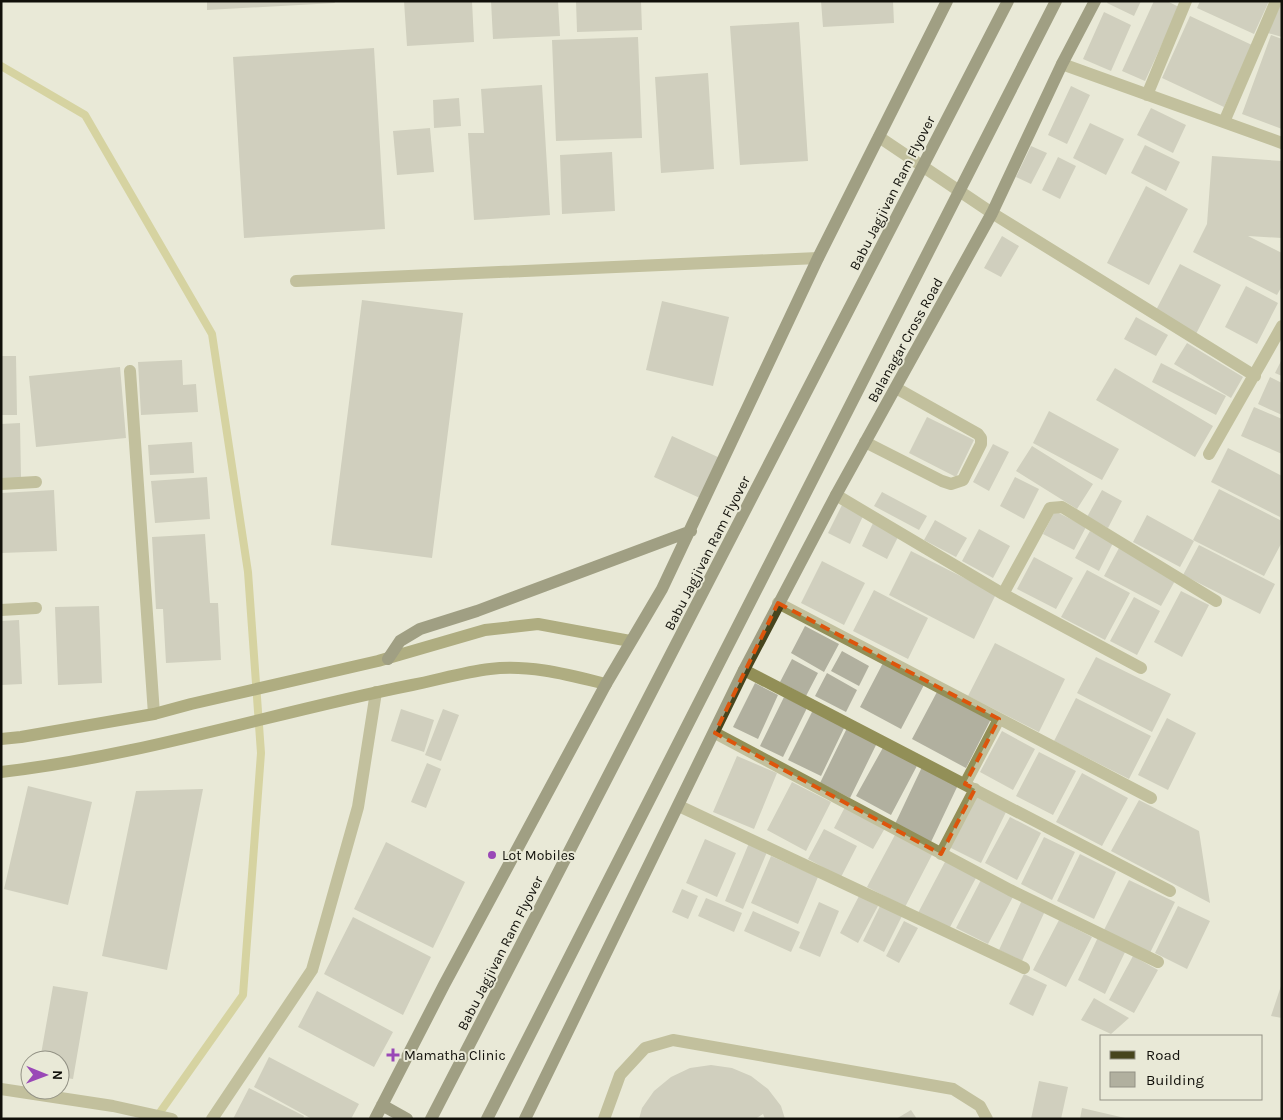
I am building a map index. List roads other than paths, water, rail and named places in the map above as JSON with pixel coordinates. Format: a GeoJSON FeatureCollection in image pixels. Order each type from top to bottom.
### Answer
{"type":"FeatureCollection","features":[{"type":"Feature","properties":{"kind":"main road"},"geometry":{"type":"LineString","coordinates":[[375,1119],[444,985],[606,684],[662,589],[691,531],[818,258],[948,1]]}},
{"type":"Feature","properties":{"kind":"main road","name":"Babu Jagjivan Ram Flyover"},"geometry":{"type":"LineString","coordinates":[[431,1119],[1008,1]]}},
{"type":"Feature","properties":{"kind":"main road"},"geometry":{"type":"LineString","coordinates":[[487,1119],[1056,1]]}},
{"type":"Feature","properties":{"kind":"main road","name":"Balanagar Cross Road"},"geometry":{"type":"LineString","coordinates":[[525,1119],[778,603],[992,213],[1062,64],[1095,1]]}},
{"type":"Feature","properties":{"kind":"main road"},"geometry":{"type":"LineString","coordinates":[[383,660],[400,641],[420,629],[485,608],[691,531]]}},
{"type":"Feature","properties":{"kind":"main road"},"geometry":{"type":"LineString","coordinates":[[1,738],[154,714],[383,660],[485,630],[538,624],[630,641]]}},
{"type":"Feature","properties":{"kind":"main road"},"geometry":{"type":"LineString","coordinates":[[1,772],[45,767],[206,734],[312,705],[491,669],[533,669],[606,684]]}},
{"type":"Feature","properties":{"kind":"main road"},"geometry":{"type":"LineString","coordinates":[[382,1105],[407,1119]]}},
{"type":"Feature","properties":{"kind":"street"},"geometry":{"type":"LineString","coordinates":[[1147,95],[1186,1]]}},
{"type":"Feature","properties":{"kind":"street"},"geometry":{"type":"LineString","coordinates":[[1224,122],[1276,1]]}},
{"type":"Feature","properties":{"kind":"street"},"geometry":{"type":"LineString","coordinates":[[1062,64],[1282,143]]}},
{"type":"Feature","properties":{"kind":"street"},"geometry":{"type":"LineString","coordinates":[[879,136],[992,213],[1255,376]]}},
{"type":"Feature","properties":{"kind":"street"},"geometry":{"type":"LineString","coordinates":[[296,281],[818,258]]}},
{"type":"Feature","properties":{"kind":"street"},"geometry":{"type":"LineString","coordinates":[[1209,454],[1282,326]]}},
{"type":"Feature","properties":{"kind":"street"},"geometry":{"type":"LineString","coordinates":[[130,371],[154,714]]}},
{"type":"Feature","properties":{"kind":"street"},"geometry":{"type":"LineString","coordinates":[[865,442],[942,481],[951,484],[963,480],[981,444],[981,438],[978,434],[896,388]]}},
{"type":"Feature","properties":{"kind":"street"},"geometry":{"type":"LineString","coordinates":[[1,484],[36,482]]}},
{"type":"Feature","properties":{"kind":"street"},"geometry":{"type":"LineString","coordinates":[[836,495],[1003,594],[1141,668]]}},
{"type":"Feature","properties":{"kind":"street"},"geometry":{"type":"LineString","coordinates":[[1003,594],[1050,508],[1062,507],[1216,601]]}},
{"type":"Feature","properties":{"kind":"street"},"geometry":{"type":"LineString","coordinates":[[778,603],[1151,798]]}},
{"type":"Feature","properties":{"kind":"street"},"geometry":{"type":"LineString","coordinates":[[1,610],[36,608]]}},
{"type":"Feature","properties":{"kind":"street"},"geometry":{"type":"LineString","coordinates":[[744,670],[1170,891]]}},
{"type":"Feature","properties":{"kind":"street"},"geometry":{"type":"LineString","coordinates":[[212,1119],[312,970],[358,807],[376,692]]}},
{"type":"Feature","properties":{"kind":"street"},"geometry":{"type":"LineString","coordinates":[[941,854],[999,719]]}},
{"type":"Feature","properties":{"kind":"street"},"geometry":{"type":"LineString","coordinates":[[715,733],[1010,890],[1158,962]]}},
{"type":"Feature","properties":{"kind":"street"},"geometry":{"type":"LineString","coordinates":[[679,806],[1024,968]]}},
{"type":"Feature","properties":{"kind":"street"},"geometry":{"type":"LineString","coordinates":[[604,1119],[620,1075],[645,1048],[673,1040],[954,1090],[980,1106],[987,1119]]}},
{"type":"Feature","properties":{"kind":"street"},"geometry":{"type":"LineString","coordinates":[[1,1089],[113,1106],[172,1119]]}},
{"type":"Feature","properties":{"kind":"waterway"},"geometry":{"type":"LineString","coordinates":[[1,66],[85,115],[212,334],[248,572],[261,753],[243,995],[156,1118]]}},
{"type":"Feature","properties":{"kind":"place","name":"Lot Mobiles"},"geometry":{"type":"Point","coordinates":[492,855]}},
{"type":"Feature","properties":{"kind":"place","name":"Mamatha Clinic"},"geometry":{"type":"Point","coordinates":[393,1055]}}]}
